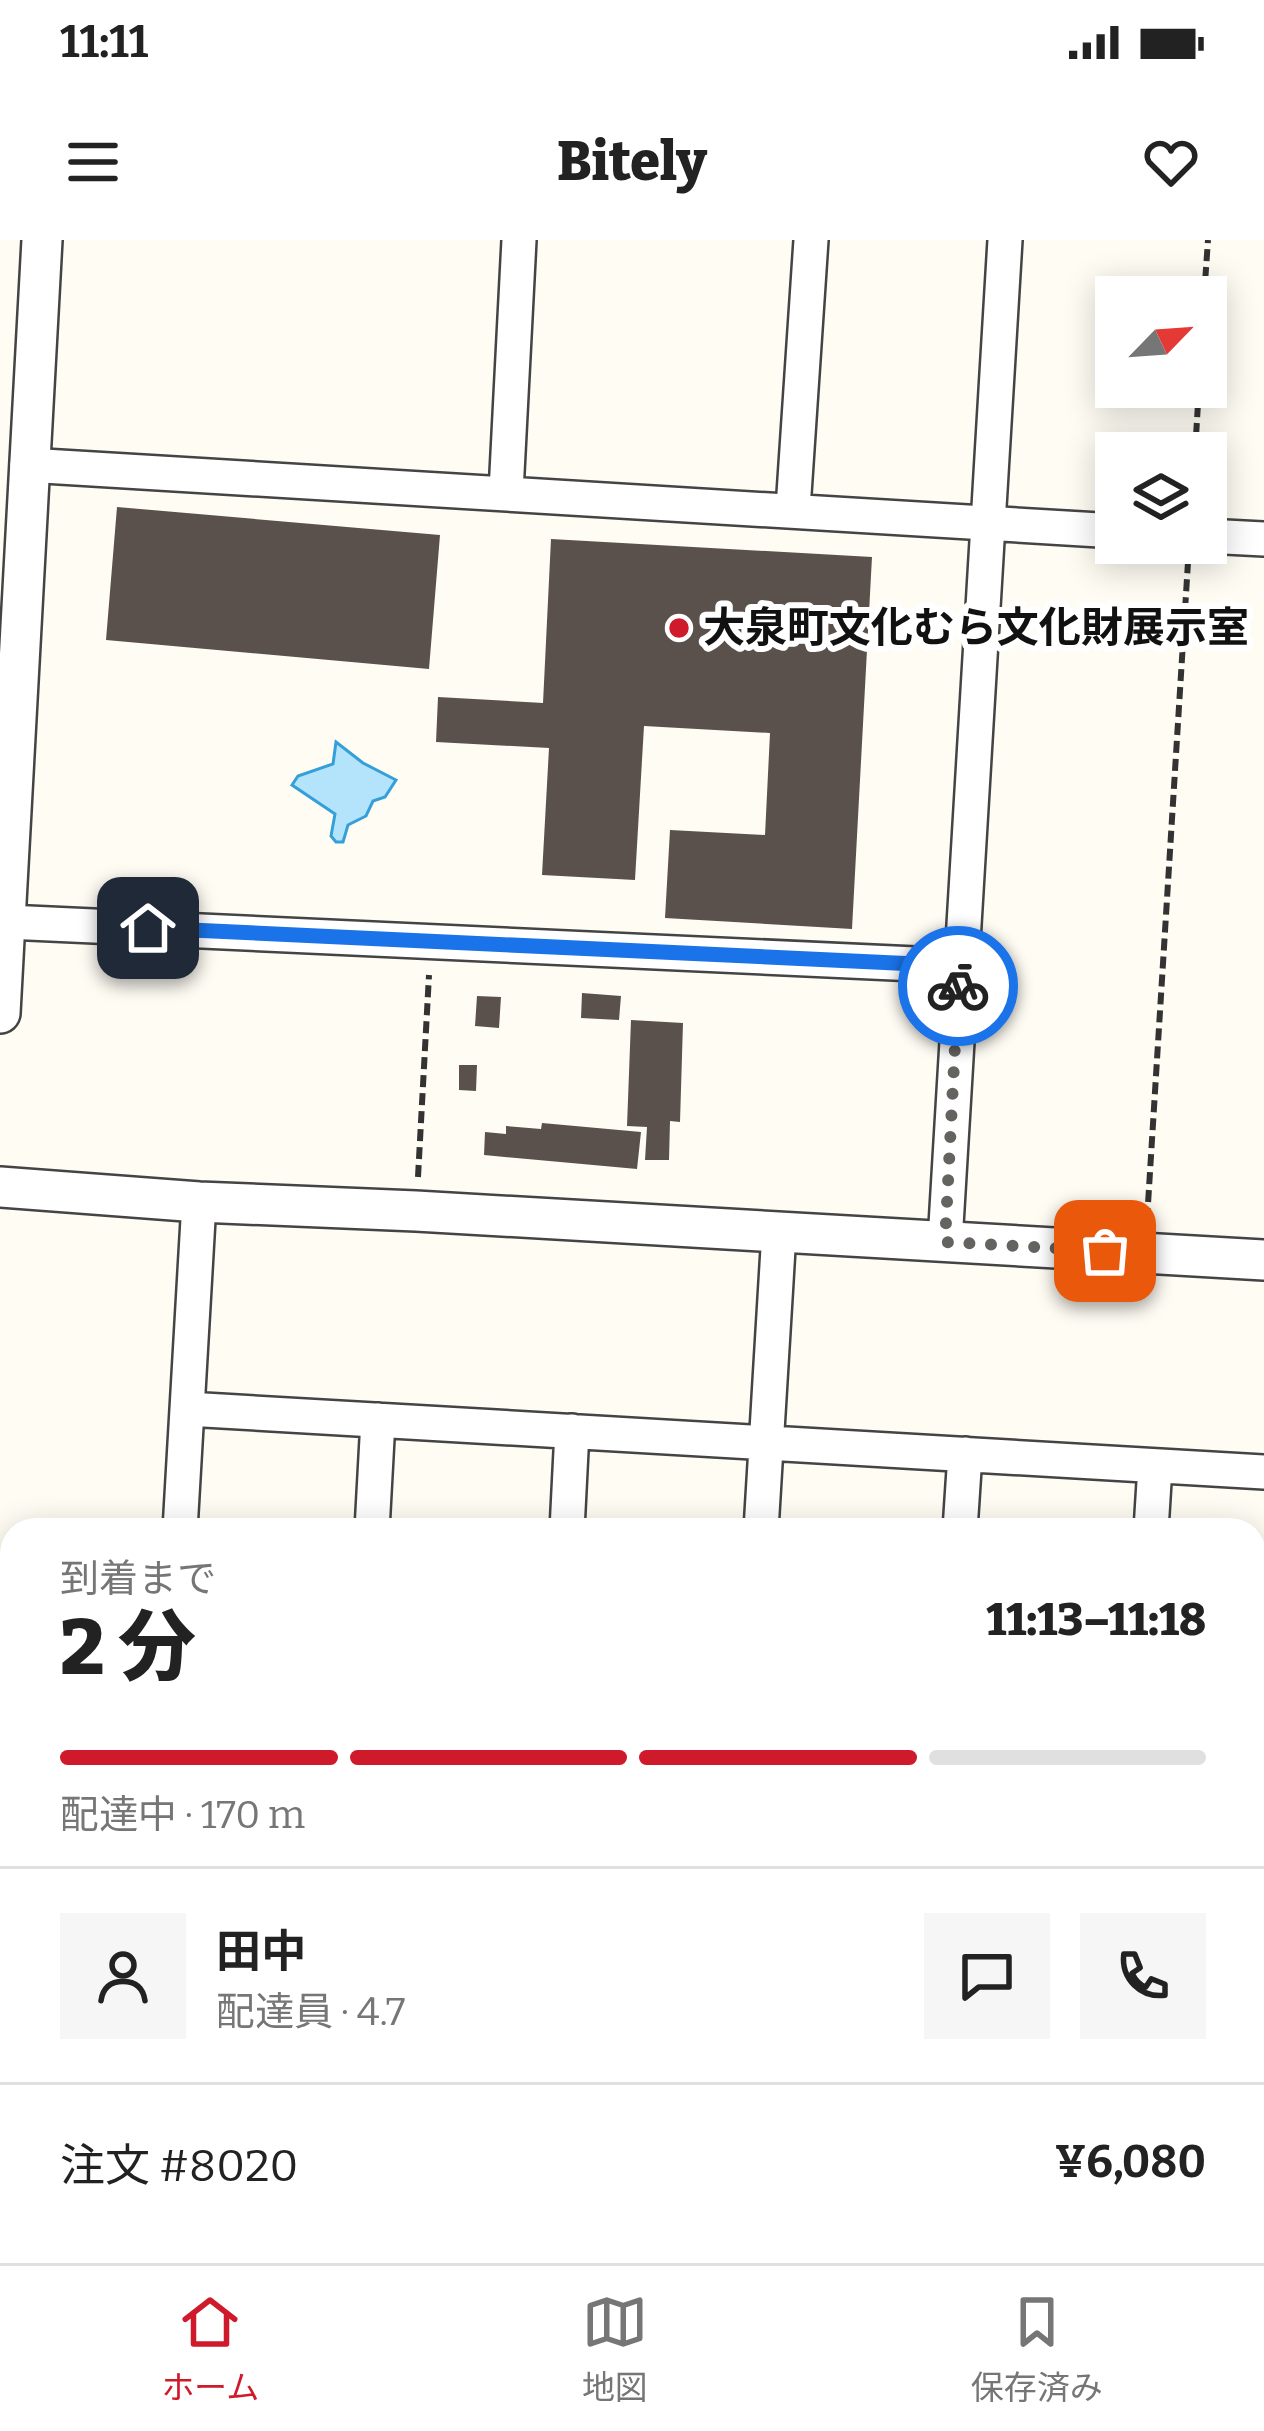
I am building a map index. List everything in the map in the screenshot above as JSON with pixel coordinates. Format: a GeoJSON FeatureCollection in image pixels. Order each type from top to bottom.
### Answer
{"type":"FeatureCollection","features":[{"type":"Feature","properties":{"kind":"street"},"geometry":{"type":"LineString","coordinates":[[0,1013],[7,922],[9,630],[27,465],[42,240]]}},
{"type":"Feature","properties":{"kind":"street"},"geometry":{"type":"LineString","coordinates":[[506,492],[519,240]]}},
{"type":"Feature","properties":{"kind":"street"},"geometry":{"type":"LineString","coordinates":[[793,509],[811,240]]}},
{"type":"Feature","properties":{"kind":"street"},"geometry":{"type":"LineString","coordinates":[[945,1242],[1005,240]]}},
{"type":"Feature","properties":{"kind":"street"},"geometry":{"type":"LineString","coordinates":[[27,465],[1095,530]]}},
{"type":"Feature","properties":{"kind":"street"},"geometry":{"type":"LineString","coordinates":[[1227,537],[1264,539]]}},
{"type":"Feature","properties":{"kind":"street"},"geometry":{"type":"LineString","coordinates":[[7,922],[959,966]]}},
{"type":"Feature","properties":{"kind":"street"},"geometry":{"type":"LineString","coordinates":[[0,1187],[1264,1260]]}},
{"type":"Feature","properties":{"kind":"street"},"geometry":{"type":"LineString","coordinates":[[181,1518],[199,1202]]}},
{"type":"Feature","properties":{"kind":"street"},"geometry":{"type":"LineString","coordinates":[[762,1518],[779,1232]]}},
{"type":"Feature","properties":{"kind":"street"},"geometry":{"type":"LineString","coordinates":[[187,1409],[1264,1472]]}},
{"type":"Feature","properties":{"kind":"street"},"geometry":{"type":"LineString","coordinates":[[373,1518],[377,1420]]}},
{"type":"Feature","properties":{"kind":"street"},"geometry":{"type":"LineString","coordinates":[[568,1518],[572,1431]]}},
{"type":"Feature","properties":{"kind":"street"},"geometry":{"type":"LineString","coordinates":[[961,1518],[964,1454]]}},
{"type":"Feature","properties":{"kind":"street"},"geometry":{"type":"LineString","coordinates":[[1152,1518],[1155,1466]]}},
{"type":"Feature","properties":{"kind":"path"},"geometry":{"type":"LineString","coordinates":[[1205,276],[1208,240]]}},
{"type":"Feature","properties":{"kind":"path"},"geometry":{"type":"LineString","coordinates":[[1144,1253],[1188,564]]}},
{"type":"Feature","properties":{"kind":"path"},"geometry":{"type":"LineString","coordinates":[[416,1210],[431,941]]}},
{"type":"Feature","properties":{"kind":"water"},"geometry":{"type":"Polygon","coordinates":[[[336,742],[396,780],[385,797],[373,801],[366,816],[348,825],[343,842],[331,836],[335,814],[292,785],[298,776],[333,764],[336,742]]]}},
{"type":"Feature","properties":{"kind":"building"},"geometry":{"type":"Polygon","coordinates":[[[117,507],[440,535],[429,669],[106,640],[117,507]]]}},
{"type":"Feature","properties":{"kind":"building"},"geometry":{"type":"Polygon","coordinates":[[[551,539],[872,557],[852,929],[665,918],[670,830],[765,835],[770,733],[644,726],[635,880],[542,875],[549,748],[436,742],[438,697],[543,703],[551,539]]]}},
{"type":"Feature","properties":{"kind":"building"},"geometry":{"type":"Polygon","coordinates":[[[582,993],[621,996],[619,1020],[581,1018],[582,993]]]}},
{"type":"Feature","properties":{"kind":"building"},"geometry":{"type":"Polygon","coordinates":[[[477,996],[501,997],[499,1028],[475,1026],[477,996]]]}},
{"type":"Feature","properties":{"kind":"building"},"geometry":{"type":"Polygon","coordinates":[[[631,1020],[683,1023],[680,1122],[670,1121],[669,1160],[645,1160],[647,1127],[627,1126],[631,1020]]]}},
{"type":"Feature","properties":{"kind":"building"},"geometry":{"type":"Polygon","coordinates":[[[459,1065],[477,1065],[476,1091],[459,1090],[459,1065]]]}},
{"type":"Feature","properties":{"kind":"building"},"geometry":{"type":"Polygon","coordinates":[[[542,1123],[641,1132],[637,1169],[484,1155],[485,1132],[506,1134],[506,1126],[541,1129],[542,1123]]]}},
{"type":"Feature","properties":{"kind":"way so far"},"geometry":{"type":"LineString","coordinates":[[958,986],[945,1242],[1105,1251]]}},
{"type":"Feature","properties":{"kind":"place","name":"大泉町文化むら文化財展示室"},"geometry":{"type":"Point","coordinates":[679,628]}},
{"type":"Feature","properties":{"kind":"route"},"geometry":{"type":"LineString","coordinates":[[148,928],[959,966],[958,986]]}}]}
